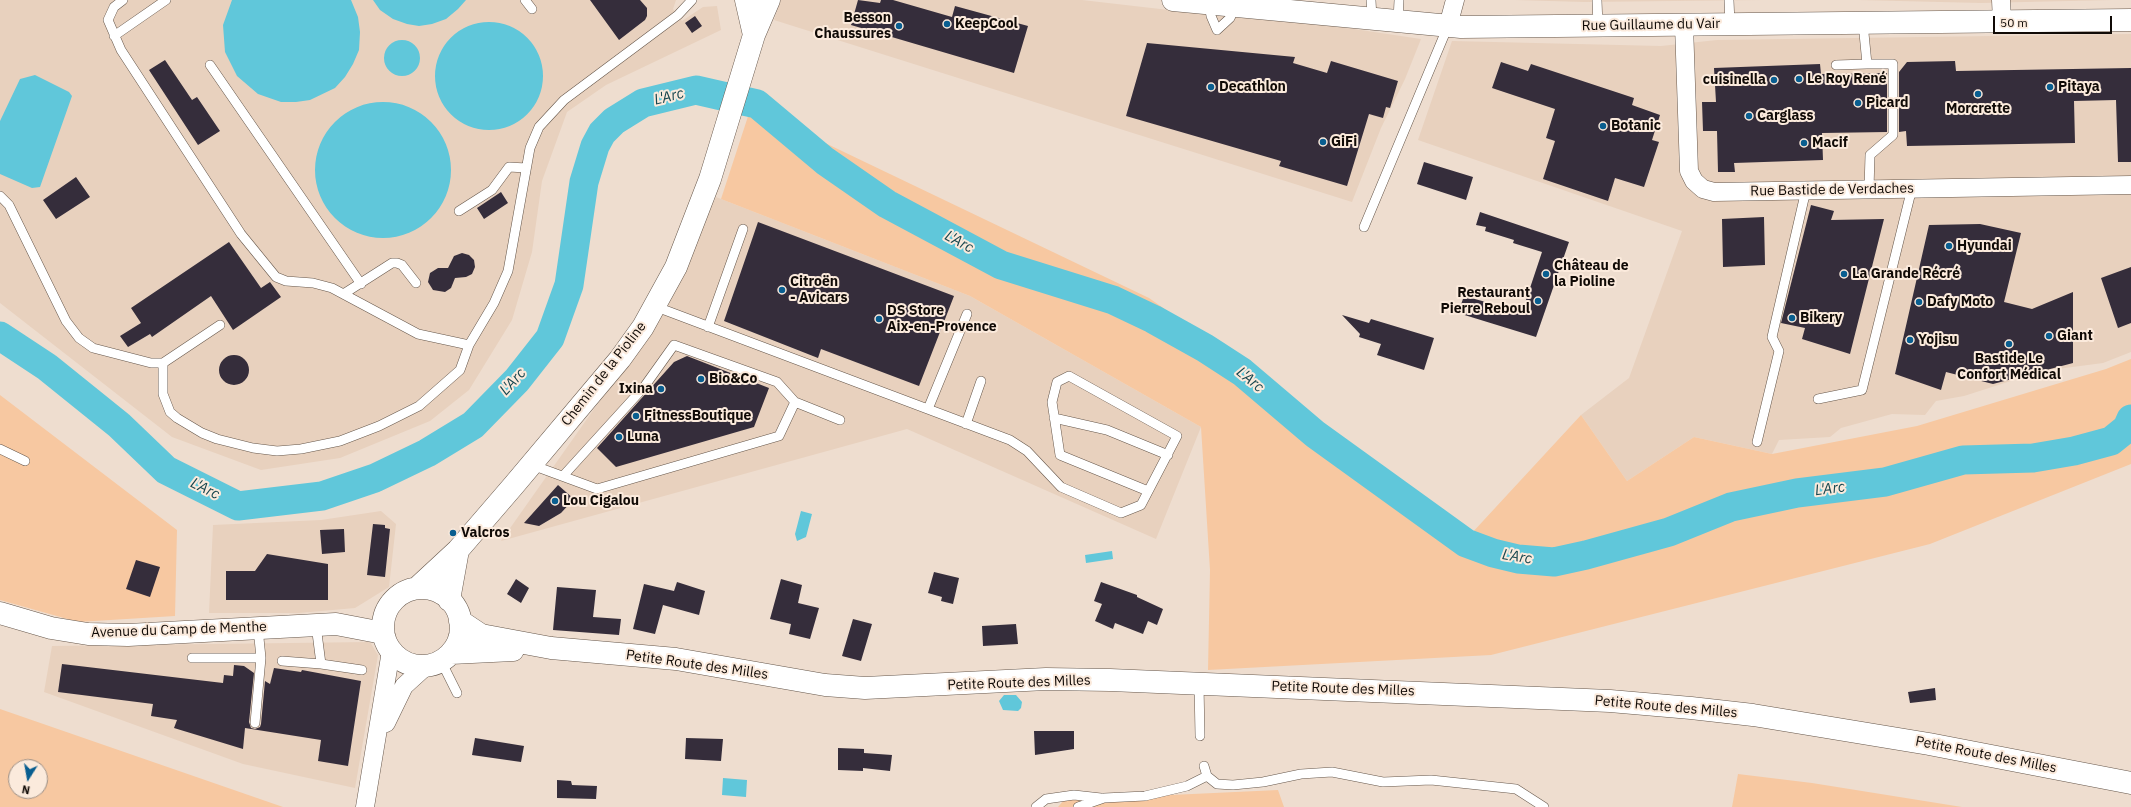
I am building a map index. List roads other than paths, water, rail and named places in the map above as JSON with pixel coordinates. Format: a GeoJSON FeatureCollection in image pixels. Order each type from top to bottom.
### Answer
{"type":"FeatureCollection","features":[{"type":"Feature","properties":{"kind":"main road","name":"Chemin de la Pioline"},"geometry":{"type":"LineString","coordinates":[[746,0],[752,39]]}},
{"type":"Feature","properties":{"kind":"main road","name":"Chemin de la Pioline"},"geometry":{"type":"LineString","coordinates":[[417,588],[458,550],[620,359],[643,327],[676,267],[717,156],[752,39],[769,0]]}},
{"type":"Feature","properties":{"kind":"main road","name":"Rue Guillaume du Vair"},"geometry":{"type":"LineString","coordinates":[[1173,0],[1225,4],[1372,10],[1397,22],[1448,26],[1598,26],[2131,20]]}},
{"type":"Feature","properties":{"kind":"main road"},"geometry":{"type":"LineString","coordinates":[[449,600],[458,550]]}},
{"type":"Feature","properties":{"kind":"main road"},"geometry":{"type":"LineString","coordinates":[[417,588],[429,589],[440,593],[449,600],[454,606],[460,621],[459,638],[440,660],[413,665],[401,660],[387,642],[383,620],[388,607],[396,598],[417,588]]}},
{"type":"Feature","properties":{"kind":"main road","name":"Avenue du Camp de Menthe"},"geometry":{"type":"LineString","coordinates":[[0,613],[51,628],[88,634],[128,635],[326,625],[388,607]]}},
{"type":"Feature","properties":{"kind":"main road","name":"Petite Route des Milles"},"geometry":{"type":"LineString","coordinates":[[460,621],[481,635],[550,648],[676,659],[825,685],[865,688],[1046,679],[1602,700],[1691,708],[1753,716],[1929,744],[2131,783]]}},
{"type":"Feature","properties":{"kind":"main road","name":"Avenue du Camp de Menthe"},"geometry":{"type":"LineString","coordinates":[[326,625],[387,642]]}},
{"type":"Feature","properties":{"kind":"main road","name":"Petite Route des Milles"},"geometry":{"type":"LineString","coordinates":[[440,660],[550,648]]}},
{"type":"Feature","properties":{"kind":"street"},"geometry":{"type":"LineString","coordinates":[[1448,26],[1455,0]]}},
{"type":"Feature","properties":{"kind":"street"},"geometry":{"type":"LineString","coordinates":[[2000,0],[2002,21]]}},
{"type":"Feature","properties":{"kind":"street","name":"Rue Bastide de Verdaches"},"geometry":{"type":"LineString","coordinates":[[1684,25],[1689,171],[1694,181],[1703,189],[1714,192],[2131,185]]}},
{"type":"Feature","properties":{"kind":"street"},"geometry":{"type":"LineString","coordinates":[[365,807],[377,744],[387,642]]}},
{"type":"Feature","properties":{"kind":"street"},"geometry":{"type":"LineString","coordinates":[[377,744],[404,686],[440,660]]}},
{"type":"Feature","properties":{"kind":"lane"},"geometry":{"type":"LineString","coordinates":[[122,0],[110,12],[108,20],[121,50],[241,234],[276,277],[286,281],[324,286],[345,294],[418,334],[469,345]]}},
{"type":"Feature","properties":{"kind":"lane"},"geometry":{"type":"LineString","coordinates":[[114,36],[166,0]]}},
{"type":"Feature","properties":{"kind":"lane"},"geometry":{"type":"LineString","coordinates":[[525,0],[532,9]]}},
{"type":"Feature","properties":{"kind":"lane"},"geometry":{"type":"LineString","coordinates":[[163,363],[163,394],[170,412],[202,433],[217,439],[253,448],[278,451],[301,449],[340,441],[378,426],[419,406],[460,370],[469,345],[494,302],[508,271],[530,148],[539,127],[554,110],[586,82],[678,16],[692,0]]}},
{"type":"Feature","properties":{"kind":"lane"},"geometry":{"type":"LineString","coordinates":[[1397,22],[1400,0]]}},
{"type":"Feature","properties":{"kind":"lane"},"geometry":{"type":"LineString","coordinates":[[1597,0],[1598,26]]}},
{"type":"Feature","properties":{"kind":"lane"},"geometry":{"type":"LineString","coordinates":[[1728,0],[1730,24]]}},
{"type":"Feature","properties":{"kind":"lane"},"geometry":{"type":"LineString","coordinates":[[1864,23],[1867,64]]}},
{"type":"Feature","properties":{"kind":"lane"},"geometry":{"type":"LineString","coordinates":[[1364,227],[1448,26]]}},
{"type":"Feature","properties":{"kind":"lane"},"geometry":{"type":"LineString","coordinates":[[1836,65],[1893,64],[1894,135],[1870,155],[1870,189]]}},
{"type":"Feature","properties":{"kind":"lane"},"geometry":{"type":"LineString","coordinates":[[210,65],[361,284]]}},
{"type":"Feature","properties":{"kind":"lane"},"geometry":{"type":"LineString","coordinates":[[459,211],[492,190],[509,167],[526,168]]}},
{"type":"Feature","properties":{"kind":"lane"},"geometry":{"type":"LineString","coordinates":[[1818,399],[1862,390],[1912,188]]}},
{"type":"Feature","properties":{"kind":"lane"},"geometry":{"type":"LineString","coordinates":[[1756,442],[1779,351],[1772,337],[1806,190]]}},
{"type":"Feature","properties":{"kind":"lane"},"geometry":{"type":"LineString","coordinates":[[0,196],[9,205],[66,321],[79,338],[93,348],[151,363],[163,363],[220,325]]}},
{"type":"Feature","properties":{"kind":"lane"},"geometry":{"type":"LineString","coordinates":[[708,327],[744,229]]}},
{"type":"Feature","properties":{"kind":"lane"},"geometry":{"type":"LineString","coordinates":[[345,294],[397,262],[402,265],[416,283]]}},
{"type":"Feature","properties":{"kind":"lane"},"geometry":{"type":"LineString","coordinates":[[654,306],[1010,440],[1027,451],[1061,487],[1120,513],[1141,505],[1177,436],[1069,376],[1057,382],[1052,402],[1060,455],[1148,491]]}},
{"type":"Feature","properties":{"kind":"lane"},"geometry":{"type":"LineString","coordinates":[[928,410],[967,314]]}},
{"type":"Feature","properties":{"kind":"lane"},"geometry":{"type":"LineString","coordinates":[[563,476],[644,387],[674,345],[777,382],[794,402],[840,420]]}},
{"type":"Feature","properties":{"kind":"lane"},"geometry":{"type":"LineString","coordinates":[[966,424],[981,381]]}},
{"type":"Feature","properties":{"kind":"lane"},"geometry":{"type":"LineString","coordinates":[[532,464],[597,489],[779,436],[794,402]]}},
{"type":"Feature","properties":{"kind":"lane"},"geometry":{"type":"LineString","coordinates":[[1054,418],[1107,430],[1168,455]]}},
{"type":"Feature","properties":{"kind":"lane"},"geometry":{"type":"LineString","coordinates":[[0,449],[25,461]]}},
{"type":"Feature","properties":{"kind":"lane"},"geometry":{"type":"LineString","coordinates":[[320,664],[326,625]]}},
{"type":"Feature","properties":{"kind":"lane"},"geometry":{"type":"LineString","coordinates":[[255,723],[261,658],[258,628]]}},
{"type":"Feature","properties":{"kind":"lane"},"geometry":{"type":"LineString","coordinates":[[192,658],[261,658]]}},
{"type":"Feature","properties":{"kind":"lane"},"geometry":{"type":"LineString","coordinates":[[440,660],[457,694]]}},
{"type":"Feature","properties":{"kind":"lane"},"geometry":{"type":"LineString","coordinates":[[282,661],[320,664],[362,670]]}},
{"type":"Feature","properties":{"kind":"lane"},"geometry":{"type":"LineString","coordinates":[[1199,684],[1200,736]]}},
{"type":"Feature","properties":{"kind":"lane"},"geometry":{"type":"LineString","coordinates":[[1204,766],[1207,776],[1217,784],[1233,786],[1264,782],[1302,774],[1332,772],[1383,782],[1431,780],[1516,789],[1544,807]]}},
{"type":"Feature","properties":{"kind":"lane"},"geometry":{"type":"LineString","coordinates":[[1036,807],[1046,799],[1074,795],[1104,798],[1144,796],[1187,786],[1207,776]]}},
{"type":"Feature","properties":{"kind":"lane"},"geometry":{"type":"LineString","coordinates":[[1078,807],[1104,798]]}},
{"type":"Feature","properties":{"kind":"water"},"geometry":{"type":"Polygon","coordinates":[[[232,0],[351,0],[358,17],[360,32],[359,50],[353,64],[345,77],[335,88],[310,100],[281,102],[258,94],[237,76],[225,52],[223,25],[232,0]]]}},
{"type":"Feature","properties":{"kind":"water"},"geometry":{"type":"Polygon","coordinates":[[[373,0],[466,0],[446,19],[432,24],[419,26],[393,19],[380,10],[373,0]]]}},
{"type":"Feature","properties":{"kind":"water"},"geometry":{"type":"Polygon","coordinates":[[[489,22],[510,26],[527,38],[539,55],[543,76],[539,97],[527,114],[510,126],[489,130],[468,126],[451,114],[439,97],[435,76],[439,55],[451,38],[468,26],[489,22]]]}},
{"type":"Feature","properties":{"kind":"water"},"geometry":{"type":"Polygon","coordinates":[[[402,40],[412,43],[417,48],[420,58],[417,68],[412,73],[402,76],[392,73],[387,68],[384,58],[387,48],[392,43],[402,40]]]}},
{"type":"Feature","properties":{"kind":"water"},"geometry":{"type":"Polygon","coordinates":[[[35,75],[69,92],[72,96],[40,187],[32,188],[0,174],[0,121],[20,79],[35,75]]]}},
{"type":"Feature","properties":{"kind":"water"},"geometry":{"type":"Polygon","coordinates":[[[376,102],[390,102],[409,107],[421,113],[436,127],[446,144],[450,157],[450,183],[446,196],[440,208],[426,223],[421,227],[403,235],[390,238],[376,238],[357,233],[345,227],[330,213],[326,208],[318,190],[315,177],[315,163],[320,144],[326,132],[340,117],[345,113],[363,105],[376,102]]]}},
{"type":"Feature","properties":{"kind":"water"},"geometry":{"type":"Polygon","coordinates":[[[801,511],[812,514],[806,537],[797,541],[795,534],[801,511]]]}},
{"type":"Feature","properties":{"kind":"water"},"geometry":{"type":"Polygon","coordinates":[[[1112,551],[1113,559],[1086,563],[1085,555],[1112,551]]]}},
{"type":"Feature","properties":{"kind":"water"},"geometry":{"type":"Polygon","coordinates":[[[1004,695],[1016,695],[1022,702],[1021,708],[1018,711],[1003,710],[999,701],[1004,695]]]}},
{"type":"Feature","properties":{"kind":"water"},"geometry":{"type":"Polygon","coordinates":[[[723,778],[747,780],[746,797],[722,795],[723,778]]]}},
{"type":"Feature","properties":{"kind":"waterway","name":"L'Arc"},"geometry":{"type":"LineString","coordinates":[[0,336],[47,367],[119,425],[166,470],[238,506],[322,496],[375,478],[427,453],[473,425],[517,380],[550,338],[569,285],[584,182],[595,146],[602,133],[614,121],[643,103],[696,90],[757,104],[825,161],[887,204],[1001,265],[1113,300],[1153,319],[1205,348],[1242,372],[1315,434],[1466,543],[1493,553],[1518,559],[1554,562],[1586,555],[1669,532],[1731,507],[1797,493],[1885,482],[1963,460],[2033,458],[2074,451],[2111,441],[2127,428],[2131,419]]}},
{"type":"Feature","properties":{"kind":"place","name":"KeepCool"},"geometry":{"type":"Point","coordinates":[947,24]}},
{"type":"Feature","properties":{"kind":"place","name":"Besson Chaussures"},"geometry":{"type":"Point","coordinates":[899,26]}},
{"type":"Feature","properties":{"kind":"place","name":"Le Roy René"},"geometry":{"type":"Point","coordinates":[1799,79]}},
{"type":"Feature","properties":{"kind":"place","name":"cuisinella"},"geometry":{"type":"Point","coordinates":[1774,80]}},
{"type":"Feature","properties":{"kind":"place","name":"Decathlon"},"geometry":{"type":"Point","coordinates":[1211,87]}},
{"type":"Feature","properties":{"kind":"place","name":"Pitaya"},"geometry":{"type":"Point","coordinates":[2050,87]}},
{"type":"Feature","properties":{"kind":"place","name":"Morcrette"},"geometry":{"type":"Point","coordinates":[1978,94]}},
{"type":"Feature","properties":{"kind":"place","name":"Picard"},"geometry":{"type":"Point","coordinates":[1858,103]}},
{"type":"Feature","properties":{"kind":"place","name":"Carglass"},"geometry":{"type":"Point","coordinates":[1749,116]}},
{"type":"Feature","properties":{"kind":"place","name":"Botanic"},"geometry":{"type":"Point","coordinates":[1603,126]}},
{"type":"Feature","properties":{"kind":"place","name":"GiFi"},"geometry":{"type":"Point","coordinates":[1323,142]}},
{"type":"Feature","properties":{"kind":"place","name":"Macif"},"geometry":{"type":"Point","coordinates":[1804,143]}},
{"type":"Feature","properties":{"kind":"place","name":"Hyundai"},"geometry":{"type":"Point","coordinates":[1949,246]}},
{"type":"Feature","properties":{"kind":"place","name":"Château de la Pioline"},"geometry":{"type":"Point","coordinates":[1546,274]}},
{"type":"Feature","properties":{"kind":"place","name":"La Grande Récré"},"geometry":{"type":"Point","coordinates":[1844,274]}},
{"type":"Feature","properties":{"kind":"place","name":"Citroën - Avicars"},"geometry":{"type":"Point","coordinates":[782,290]}},
{"type":"Feature","properties":{"kind":"place","name":"Restaurant Pierre Reboul"},"geometry":{"type":"Point","coordinates":[1538,301]}},
{"type":"Feature","properties":{"kind":"place","name":"Dafy Moto"},"geometry":{"type":"Point","coordinates":[1919,302]}},
{"type":"Feature","properties":{"kind":"place","name":"Bikery"},"geometry":{"type":"Point","coordinates":[1792,318]}},
{"type":"Feature","properties":{"kind":"place","name":"DS Store Aix-en-Provence"},"geometry":{"type":"Point","coordinates":[879,319]}},
{"type":"Feature","properties":{"kind":"place","name":"Giant"},"geometry":{"type":"Point","coordinates":[2049,336]}},
{"type":"Feature","properties":{"kind":"place","name":"Yojisu"},"geometry":{"type":"Point","coordinates":[1910,340]}},
{"type":"Feature","properties":{"kind":"place","name":"Bastide Le Confort Médical"},"geometry":{"type":"Point","coordinates":[2009,344]}},
{"type":"Feature","properties":{"kind":"place","name":"Bio&Co"},"geometry":{"type":"Point","coordinates":[701,379]}},
{"type":"Feature","properties":{"kind":"place","name":"Ixina"},"geometry":{"type":"Point","coordinates":[661,389]}},
{"type":"Feature","properties":{"kind":"place","name":"FitnessBoutique"},"geometry":{"type":"Point","coordinates":[636,416]}},
{"type":"Feature","properties":{"kind":"place","name":"Luna"},"geometry":{"type":"Point","coordinates":[619,437]}},
{"type":"Feature","properties":{"kind":"place","name":"Lou Cigalou"},"geometry":{"type":"Point","coordinates":[555,501]}},
{"type":"Feature","properties":{"kind":"place","name":"Valcros"},"geometry":{"type":"Point","coordinates":[453,533]}}]}
